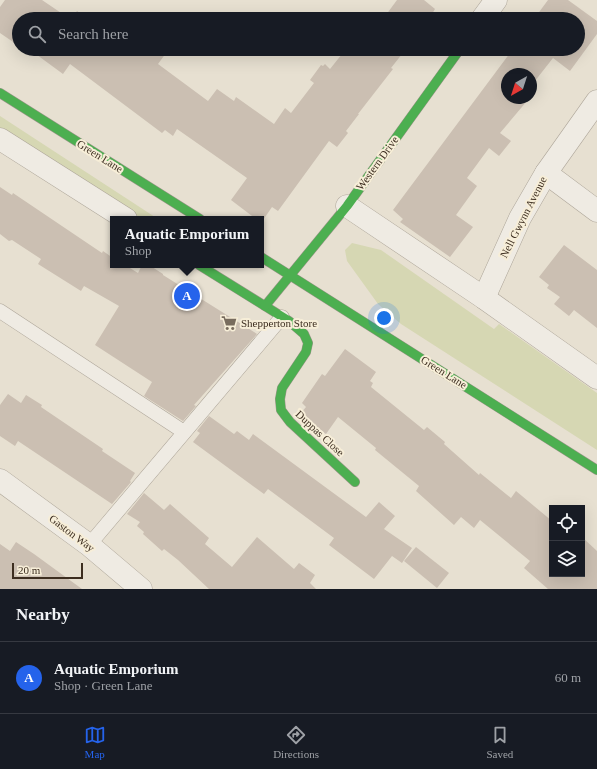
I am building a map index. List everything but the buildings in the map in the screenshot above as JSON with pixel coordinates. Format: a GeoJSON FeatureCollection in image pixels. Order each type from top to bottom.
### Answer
{"type":"FeatureCollection","features":[{"type":"Feature","properties":{"kind":"street","name":"Western Drive"},"geometry":{"type":"LineString","coordinates":[[291,275],[347,206],[455,56]]}},
{"type":"Feature","properties":{"kind":"street","name":"Green Lane"},"geometry":{"type":"LineString","coordinates":[[0,93],[195,216]]}},
{"type":"Feature","properties":{"kind":"street","name":"Nell Gwynn Avenue"},"geometry":{"type":"LineString","coordinates":[[484,298],[520,218],[546,173],[597,101]]}},
{"type":"Feature","properties":{"kind":"street"},"geometry":{"type":"LineString","coordinates":[[0,139],[121,216]]}},
{"type":"Feature","properties":{"kind":"street"},"geometry":{"type":"LineString","coordinates":[[546,173],[597,211]]}},
{"type":"Feature","properties":{"kind":"street"},"geometry":{"type":"LineString","coordinates":[[347,206],[484,298],[597,378]]}},
{"type":"Feature","properties":{"kind":"street","name":"Green Lane"},"geometry":{"type":"LineString","coordinates":[[264,259],[597,470]]}},
{"type":"Feature","properties":{"kind":"street"},"geometry":{"type":"LineString","coordinates":[[204,268],[265,306],[291,275]]}},
{"type":"Feature","properties":{"kind":"street","name":"Duppas Close"},"geometry":{"type":"LineString","coordinates":[[265,306],[304,334],[308,342],[307,352],[303,359],[281,388],[278,400],[281,412],[355,482]]}},
{"type":"Feature","properties":{"kind":"street","name":"Gaston Way"},"geometry":{"type":"LineString","coordinates":[[0,480],[89,545],[141,589]]}},
{"type":"Feature","properties":{"kind":"lane"},"geometry":{"type":"LineString","coordinates":[[0,311],[184,432]]}},
{"type":"Feature","properties":{"kind":"lane"},"geometry":{"type":"LineString","coordinates":[[89,545],[282,317]]}},
{"type":"Feature","properties":{"kind":"green space"},"geometry":{"type":"Polygon","coordinates":[[[0,116],[153,216],[136,216],[0,129],[0,116]]]}},
{"type":"Feature","properties":{"kind":"green space"},"geometry":{"type":"Polygon","coordinates":[[[352,243],[381,250],[494,329],[499,324],[597,393],[597,450],[401,324],[378,304],[347,261],[345,250],[352,243]]]}},
{"type":"Feature","properties":{"kind":"traffic: fast"},"geometry":{"type":"LineString","coordinates":[[265,306],[347,206],[455,56]]}},
{"type":"Feature","properties":{"kind":"traffic: fast"},"geometry":{"type":"LineString","coordinates":[[0,93],[195,216]]}},
{"type":"Feature","properties":{"kind":"traffic: fast"},"geometry":{"type":"LineString","coordinates":[[264,259],[597,470]]}},
{"type":"Feature","properties":{"kind":"traffic: fast"},"geometry":{"type":"LineString","coordinates":[[204,268],[289,321],[304,334],[308,343],[306,352],[282,388],[280,399],[281,410],[290,422],[355,482]]}},
{"type":"Feature","properties":{"kind":"place","name":"Aquatic Emporium"},"geometry":{"type":"Point","coordinates":[187,296]}},
{"type":"Feature","properties":{"kind":"place","name":"Shepperton Store"},"geometry":{"type":"Point","coordinates":[229,323]}}]}
